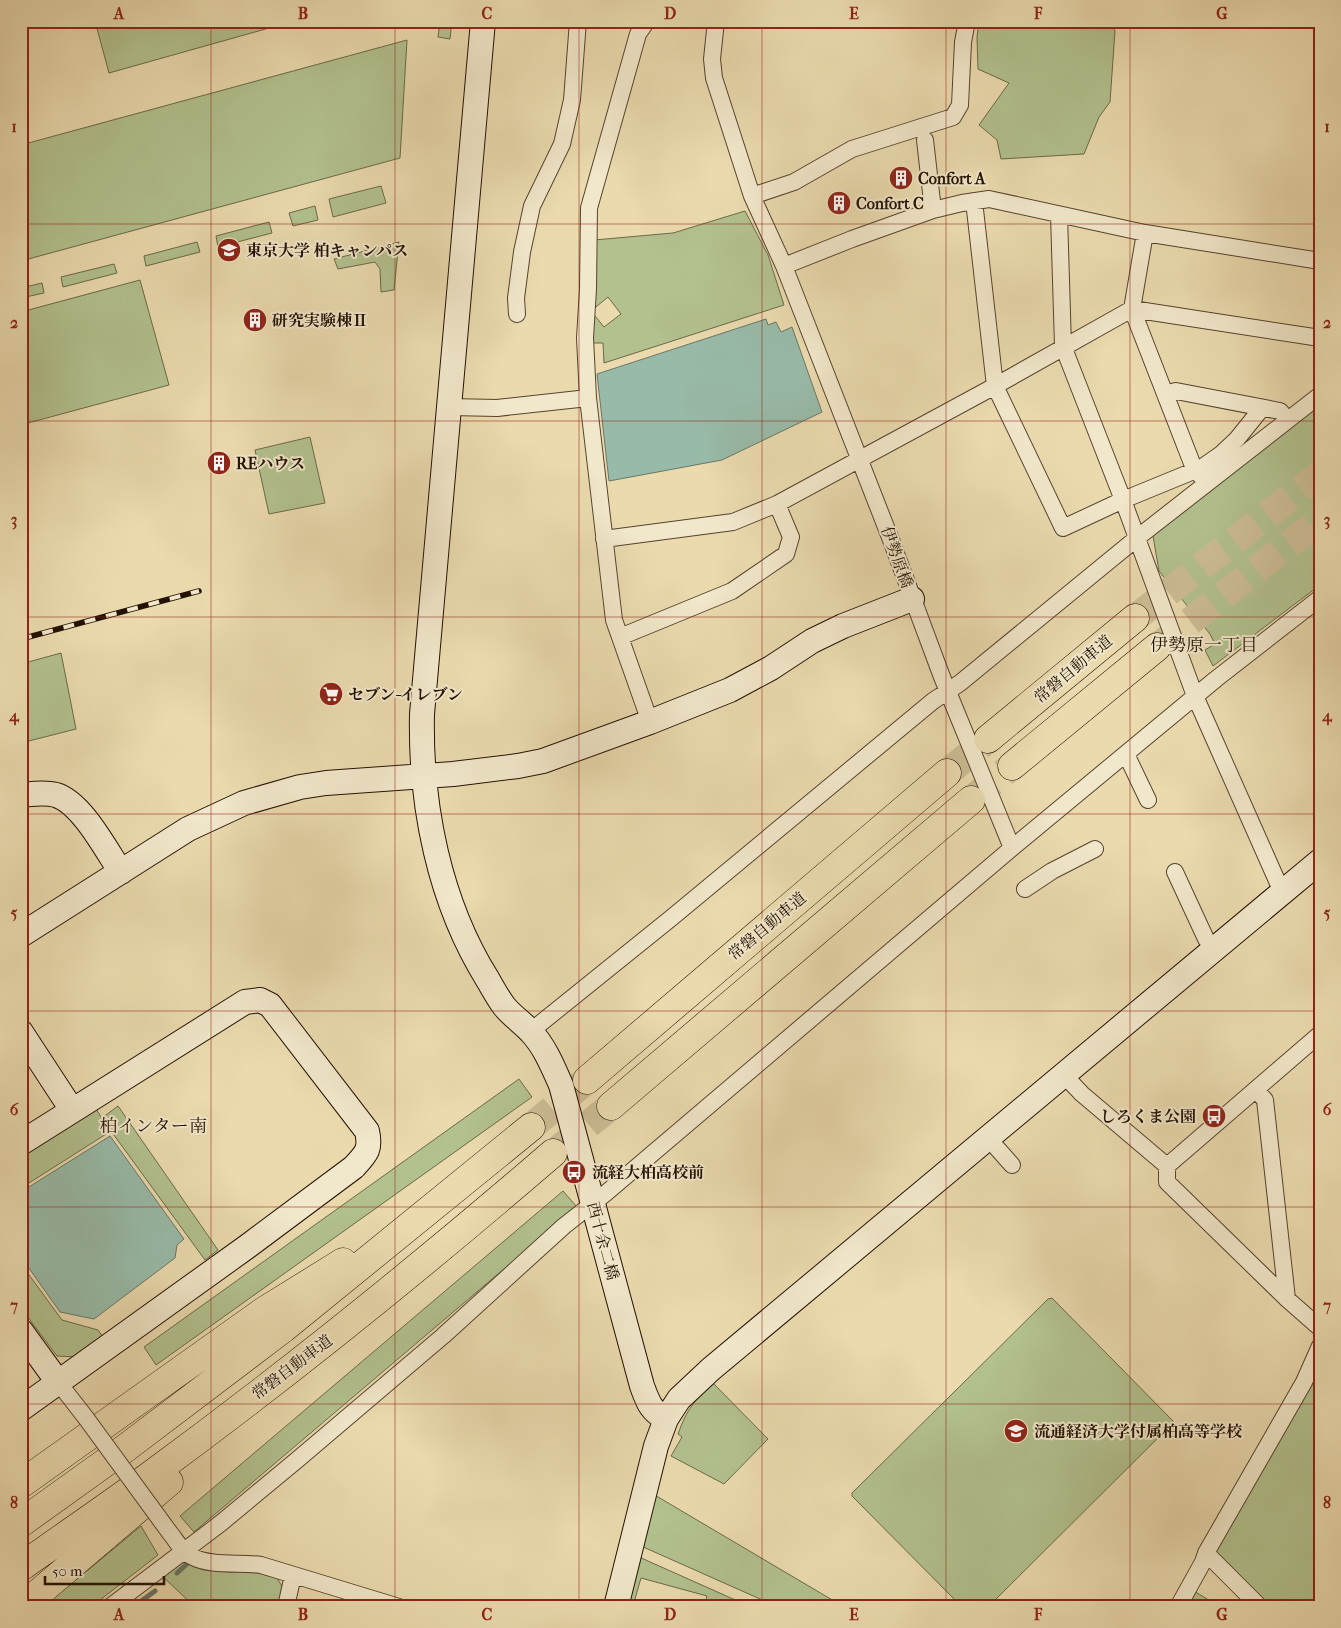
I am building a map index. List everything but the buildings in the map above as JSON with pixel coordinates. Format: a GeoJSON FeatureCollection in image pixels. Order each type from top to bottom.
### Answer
{"type":"FeatureCollection","features":[{"type":"Feature","properties":{"kind":"highway","name":"常磐自動車道"},"geometry":{"type":"LineString","coordinates":[[988,739],[1135,618]]}},
{"type":"Feature","properties":{"kind":"highway"},"geometry":{"type":"LineString","coordinates":[[1012,766],[1157,647]]}},
{"type":"Feature","properties":{"kind":"highway","name":"常磐自動車道"},"geometry":{"type":"LineString","coordinates":[[587,1080],[947,773]]}},
{"type":"Feature","properties":{"kind":"highway"},"geometry":{"type":"LineString","coordinates":[[611,1106],[971,800]]}},
{"type":"Feature","properties":{"kind":"highway"},"geometry":{"type":"LineString","coordinates":[[21,1523],[127,1447],[284,1328],[531,1127]]}},
{"type":"Feature","properties":{"kind":"highway","name":"常磐自動車道"},"geometry":{"type":"LineString","coordinates":[[21,1567],[148,1477],[350,1323],[464,1230],[553,1153]]}},
{"type":"Feature","properties":{"kind":"highway"},"geometry":{"type":"LineString","coordinates":[[21,1484],[264,1311],[444,1199]]}},
{"type":"Feature","properties":{"kind":"highway"},"geometry":{"type":"LineString","coordinates":[[22,1607],[156,1493],[350,1323]]}},
{"type":"Feature","properties":{"kind":"street","name":"西十余二橋"},"geometry":{"type":"LineString","coordinates":[[483,21],[422,714],[421,748],[427,805],[438,859],[453,909],[468,944],[504,1006],[531,1031],[544,1050],[561,1085],[642,1386],[649,1404],[656,1414],[666,1419]]}},
{"type":"Feature","properties":{"kind":"street"},"geometry":{"type":"LineString","coordinates":[[517,314],[516,298],[522,252],[532,206],[562,144],[572,100],[578,21]]}},
{"type":"Feature","properties":{"kind":"street"},"geometry":{"type":"LineString","coordinates":[[647,21],[638,34],[589,208],[585,338],[588,398],[614,620],[650,722]]}},
{"type":"Feature","properties":{"kind":"street"},"geometry":{"type":"LineString","coordinates":[[752,196],[794,182],[852,149],[953,118],[960,105],[963,42],[967,21]]}},
{"type":"Feature","properties":{"kind":"street","name":"伊勢原橋"},"geometry":{"type":"LineString","coordinates":[[712,22],[714,78],[752,196],[784,266],[948,692],[1012,848]]}},
{"type":"Feature","properties":{"kind":"street"},"geometry":{"type":"LineString","coordinates":[[925,140],[933,210]]}},
{"type":"Feature","properties":{"kind":"street"},"geometry":{"type":"LineString","coordinates":[[784,266],[933,210],[989,199],[1145,233],[1320,261]]}},
{"type":"Feature","properties":{"kind":"street"},"geometry":{"type":"LineString","coordinates":[[974,201],[995,386],[1063,528],[1123,500],[1201,476],[1320,395]]}},
{"type":"Feature","properties":{"kind":"street"},"geometry":{"type":"LineString","coordinates":[[1059,215],[1063,346],[1196,696],[1278,883],[1284,890]]}},
{"type":"Feature","properties":{"kind":"street"},"geometry":{"type":"LineString","coordinates":[[1145,233],[1132,308],[1165,394],[1201,476]]}},
{"type":"Feature","properties":{"kind":"street"},"geometry":{"type":"LineString","coordinates":[[604,539],[733,522],[777,504],[995,386],[1132,308],[1320,338]]}},
{"type":"Feature","properties":{"kind":"street"},"geometry":{"type":"LineString","coordinates":[[1165,394],[1176,390],[1280,411],[1287,419]]}},
{"type":"Feature","properties":{"kind":"street"},"geometry":{"type":"LineString","coordinates":[[450,407],[497,408],[588,398]]}},
{"type":"Feature","properties":{"kind":"street"},"geometry":{"type":"LineString","coordinates":[[531,1031],[670,919],[933,701],[948,692],[1136,538],[1201,476],[1262,408]]}},
{"type":"Feature","properties":{"kind":"street"},"geometry":{"type":"LineString","coordinates":[[620,637],[732,591],[786,554],[791,537],[777,504]]}},
{"type":"Feature","properties":{"kind":"street"},"geometry":{"type":"LineString","coordinates":[[110,1607],[184,1551],[312,1448],[443,1336],[564,1226],[593,1204],[1012,848],[1196,696],[1320,598]]}},
{"type":"Feature","properties":{"kind":"street"},"geometry":{"type":"LineString","coordinates":[[21,935],[188,829],[244,803],[300,787],[326,783],[424,776],[518,766],[543,761],[650,722],[730,690],[843,626],[912,599]]}},
{"type":"Feature","properties":{"kind":"street"},"geometry":{"type":"LineString","coordinates":[[1126,754],[1148,800]]}},
{"type":"Feature","properties":{"kind":"street"},"geometry":{"type":"LineString","coordinates":[[21,795],[40,793],[58,796],[72,804],[87,821],[120,872]]}},
{"type":"Feature","properties":{"kind":"street"},"geometry":{"type":"LineString","coordinates":[[1026,889],[1052,871],[1095,849]]}},
{"type":"Feature","properties":{"kind":"street"},"geometry":{"type":"LineString","coordinates":[[616,1607],[656,1446],[666,1419],[679,1399],[711,1369],[1320,861]]}},
{"type":"Feature","properties":{"kind":"street"},"geometry":{"type":"LineString","coordinates":[[1175,872],[1206,938],[1214,948]]}},
{"type":"Feature","properties":{"kind":"street"},"geometry":{"type":"LineString","coordinates":[[21,1143],[245,1002],[260,1000],[270,1005],[361,1123],[370,1144],[364,1156],[354,1166],[240,1252],[21,1409]]}},
{"type":"Feature","properties":{"kind":"street"},"geometry":{"type":"LineString","coordinates":[[21,1032],[72,1110]]}},
{"type":"Feature","properties":{"kind":"street"},"geometry":{"type":"LineString","coordinates":[[1320,1034],[1167,1166],[1167,1182],[1320,1328]]}},
{"type":"Feature","properties":{"kind":"street"},"geometry":{"type":"LineString","coordinates":[[1064,1074],[1082,1094],[1167,1166]]}},
{"type":"Feature","properties":{"kind":"street"},"geometry":{"type":"LineString","coordinates":[[1256,1090],[1265,1100],[1287,1298]]}},
{"type":"Feature","properties":{"kind":"street"},"geometry":{"type":"LineString","coordinates":[[988,1138],[1012,1165]]}},
{"type":"Feature","properties":{"kind":"street"},"geometry":{"type":"LineString","coordinates":[[21,1332],[170,1533],[190,1556],[204,1560],[261,1565],[399,1607]]}},
{"type":"Feature","properties":{"kind":"street"},"geometry":{"type":"LineString","coordinates":[[1178,1607],[1206,1553],[1304,1382],[1320,1346]]}},
{"type":"Feature","properties":{"kind":"street"},"geometry":{"type":"LineString","coordinates":[[1206,1553],[1260,1607]]}},
{"type":"Feature","properties":{"kind":"street"},"geometry":{"type":"LineString","coordinates":[[286,1607],[293,1575]]}},
{"type":"Feature","properties":{"kind":"green space"},"geometry":{"type":"Polygon","coordinates":[[[95,21],[294,21],[109,73],[95,21]]]}},
{"type":"Feature","properties":{"kind":"green space"},"geometry":{"type":"Polygon","coordinates":[[[440,21],[452,21],[450,39],[438,37],[440,21]]]}},
{"type":"Feature","properties":{"kind":"green space"},"geometry":{"type":"Polygon","coordinates":[[[979,21],[1110,21],[1115,31],[1110,102],[1099,117],[1084,154],[1001,159],[997,140],[979,125],[1009,83],[978,69],[977,37],[979,21]]]}},
{"type":"Feature","properties":{"kind":"green space"},"geometry":{"type":"Polygon","coordinates":[[[407,40],[400,158],[21,261],[21,145],[407,40]]]}},
{"type":"Feature","properties":{"kind":"green space"},"geometry":{"type":"Polygon","coordinates":[[[381,186],[386,203],[333,217],[329,199],[381,186]]]}},
{"type":"Feature","properties":{"kind":"green space"},"geometry":{"type":"Polygon","coordinates":[[[315,206],[318,220],[293,226],[289,213],[315,206]]]}},
{"type":"Feature","properties":{"kind":"green space"},"geometry":{"type":"Polygon","coordinates":[[[745,211],[768,255],[784,305],[604,363],[603,343],[590,343],[591,311],[594,240],[673,233],[745,211]],[[608,297],[591,311],[604,327],[621,314],[608,297]]]}},
{"type":"Feature","properties":{"kind":"green space"},"geometry":{"type":"Polygon","coordinates":[[[269,222],[272,233],[218,247],[216,236],[269,222]]]}},
{"type":"Feature","properties":{"kind":"green space"},"geometry":{"type":"Polygon","coordinates":[[[197,242],[200,252],[146,266],[144,256],[197,242]]]}},
{"type":"Feature","properties":{"kind":"green space"},"geometry":{"type":"Polygon","coordinates":[[[399,242],[394,290],[381,292],[380,269],[375,262],[338,269],[334,259],[399,242]]]}},
{"type":"Feature","properties":{"kind":"green space"},"geometry":{"type":"Polygon","coordinates":[[[114,264],[117,273],[63,287],[61,277],[114,264]]]}},
{"type":"Feature","properties":{"kind":"green space"},"geometry":{"type":"Polygon","coordinates":[[[140,280],[169,385],[28,423],[21,399],[21,312],[140,280]]]}},
{"type":"Feature","properties":{"kind":"green space"},"geometry":{"type":"Polygon","coordinates":[[[42,283],[44,293],[21,298],[21,288],[42,283]]]}},
{"type":"Feature","properties":{"kind":"green space"},"geometry":{"type":"Polygon","coordinates":[[[1320,405],[1320,585],[1213,666],[1205,650],[1215,644],[1210,634],[1159,571],[1153,536],[1320,405]]]}},
{"type":"Feature","properties":{"kind":"green space"},"geometry":{"type":"Polygon","coordinates":[[[310,437],[325,503],[269,514],[255,450],[310,437]]]}},
{"type":"Feature","properties":{"kind":"green space"},"geometry":{"type":"Polygon","coordinates":[[[61,653],[76,729],[21,743],[21,664],[61,653]]]}},
{"type":"Feature","properties":{"kind":"green space"},"geometry":{"type":"Polygon","coordinates":[[[519,1079],[532,1097],[156,1365],[144,1347],[519,1079]]]}},
{"type":"Feature","properties":{"kind":"green space"},"geometry":{"type":"Polygon","coordinates":[[[93,1105],[102,1118],[118,1106],[218,1250],[205,1260],[111,1131],[21,1188],[21,1155],[93,1105]]]}},
{"type":"Feature","properties":{"kind":"green space"},"geometry":{"type":"Polygon","coordinates":[[[563,1191],[577,1207],[194,1532],[180,1516],[563,1191]]]}},
{"type":"Feature","properties":{"kind":"green space"},"geometry":{"type":"Polygon","coordinates":[[[21,1264],[62,1320],[98,1330],[103,1337],[78,1357],[57,1356],[21,1308],[21,1264]]]}},
{"type":"Feature","properties":{"kind":"green space"},"geometry":{"type":"Polygon","coordinates":[[[1052,1298],[1173,1423],[988,1607],[962,1607],[852,1496],[852,1493],[1048,1299],[1052,1298]]]}},
{"type":"Feature","properties":{"kind":"green space"},"geometry":{"type":"Polygon","coordinates":[[[1320,1354],[1320,1607],[1266,1607],[1213,1550],[1320,1354]]]}},
{"type":"Feature","properties":{"kind":"green space"},"geometry":{"type":"Polygon","coordinates":[[[713,1383],[768,1439],[724,1484],[671,1456],[682,1437],[678,1434],[688,1412],[696,1400],[713,1383]]]}},
{"type":"Feature","properties":{"kind":"green space"},"geometry":{"type":"Polygon","coordinates":[[[653,1494],[844,1607],[778,1607],[641,1546],[653,1494]]]}},
{"type":"Feature","properties":{"kind":"green space"},"geometry":{"type":"Polygon","coordinates":[[[141,1526],[158,1555],[91,1607],[30,1607],[88,1570],[141,1526]]]}},
{"type":"Feature","properties":{"kind":"green space"},"geometry":{"type":"Polygon","coordinates":[[[639,1557],[751,1607],[713,1607],[705,1603],[707,1596],[641,1578],[635,1599],[630,1603],[627,1602],[639,1557]]]}},
{"type":"Feature","properties":{"kind":"green space"},"geometry":{"type":"Polygon","coordinates":[[[193,1562],[254,1572],[277,1578],[283,1588],[278,1607],[195,1607],[162,1576],[181,1563],[193,1562]]]}},
{"type":"Feature","properties":{"kind":"green space"},"geometry":{"type":"Polygon","coordinates":[[[1194,1591],[1220,1607],[1185,1607],[1194,1591]]]}},
{"type":"Feature","properties":{"kind":"shaded area"},"geometry":{"type":"Polygon","coordinates":[[[766,319],[768,325],[776,322],[781,332],[792,327],[822,412],[722,460],[609,481],[597,374],[766,319]]]}},
{"type":"Feature","properties":{"kind":"shaded area"},"geometry":{"type":"Polygon","coordinates":[[[110,1136],[184,1239],[177,1245],[175,1258],[94,1319],[60,1312],[21,1257],[21,1192],[110,1136]]]}},
{"type":"Feature","properties":{"kind":"waterway"},"geometry":{"type":"LineString","coordinates":[[177,1573],[188,1563]]}},
{"type":"Feature","properties":{"kind":"waterway"},"geometry":{"type":"LineString","coordinates":[[133,1607],[155,1591]]}},
{"type":"Feature","properties":{"kind":"tunnel"},"geometry":{"type":"LineString","coordinates":[[1135,618],[1320,474]]}},
{"type":"Feature","properties":{"kind":"tunnel"},"geometry":{"type":"LineString","coordinates":[[1157,647],[1320,520]]}},
{"type":"Feature","properties":{"kind":"tunnel"},"geometry":{"type":"LineString","coordinates":[[947,773],[988,739]]}},
{"type":"Feature","properties":{"kind":"tunnel"},"geometry":{"type":"LineString","coordinates":[[971,800],[1012,766]]}},
{"type":"Feature","properties":{"kind":"tunnel"},"geometry":{"type":"LineString","coordinates":[[531,1127],[587,1080]]}},
{"type":"Feature","properties":{"kind":"tunnel"},"geometry":{"type":"LineString","coordinates":[[556,1151],[611,1106]]}},
{"type":"Feature","properties":{"kind":"railway"},"geometry":{"type":"LineString","coordinates":[[21,639],[199,591]]}},
{"type":"Feature","properties":{"kind":"place","name":"Confort A"},"geometry":{"type":"Point","coordinates":[901,178]}},
{"type":"Feature","properties":{"kind":"place","name":"Confort C"},"geometry":{"type":"Point","coordinates":[839,203]}},
{"type":"Feature","properties":{"kind":"place","name":"東京大学 柏キャンパス"},"geometry":{"type":"Point","coordinates":[229,250]}},
{"type":"Feature","properties":{"kind":"place","name":"研究実験棟Ⅱ"},"geometry":{"type":"Point","coordinates":[255,320]}},
{"type":"Feature","properties":{"kind":"place","name":"REハウス"},"geometry":{"type":"Point","coordinates":[219,463]}},
{"type":"Feature","properties":{"kind":"place","name":"セブン-イレブン"},"geometry":{"type":"Point","coordinates":[331,694]}},
{"type":"Feature","properties":{"kind":"place","name":"しろくま公園"},"geometry":{"type":"Point","coordinates":[1214,1116]}},
{"type":"Feature","properties":{"kind":"place","name":"流経大柏高校前"},"geometry":{"type":"Point","coordinates":[574,1172]}},
{"type":"Feature","properties":{"kind":"place","name":"流通経済大学付属柏高等学校"},"geometry":{"type":"Point","coordinates":[1016,1431]}},
{"type":"Feature","properties":{"kind":"district","name":"伊勢原一丁目"},"geometry":{"type":"Point","coordinates":[1204,645]}},
{"type":"Feature","properties":{"kind":"district","name":"柏インター南"},"geometry":{"type":"Point","coordinates":[153,1126]}}]}
